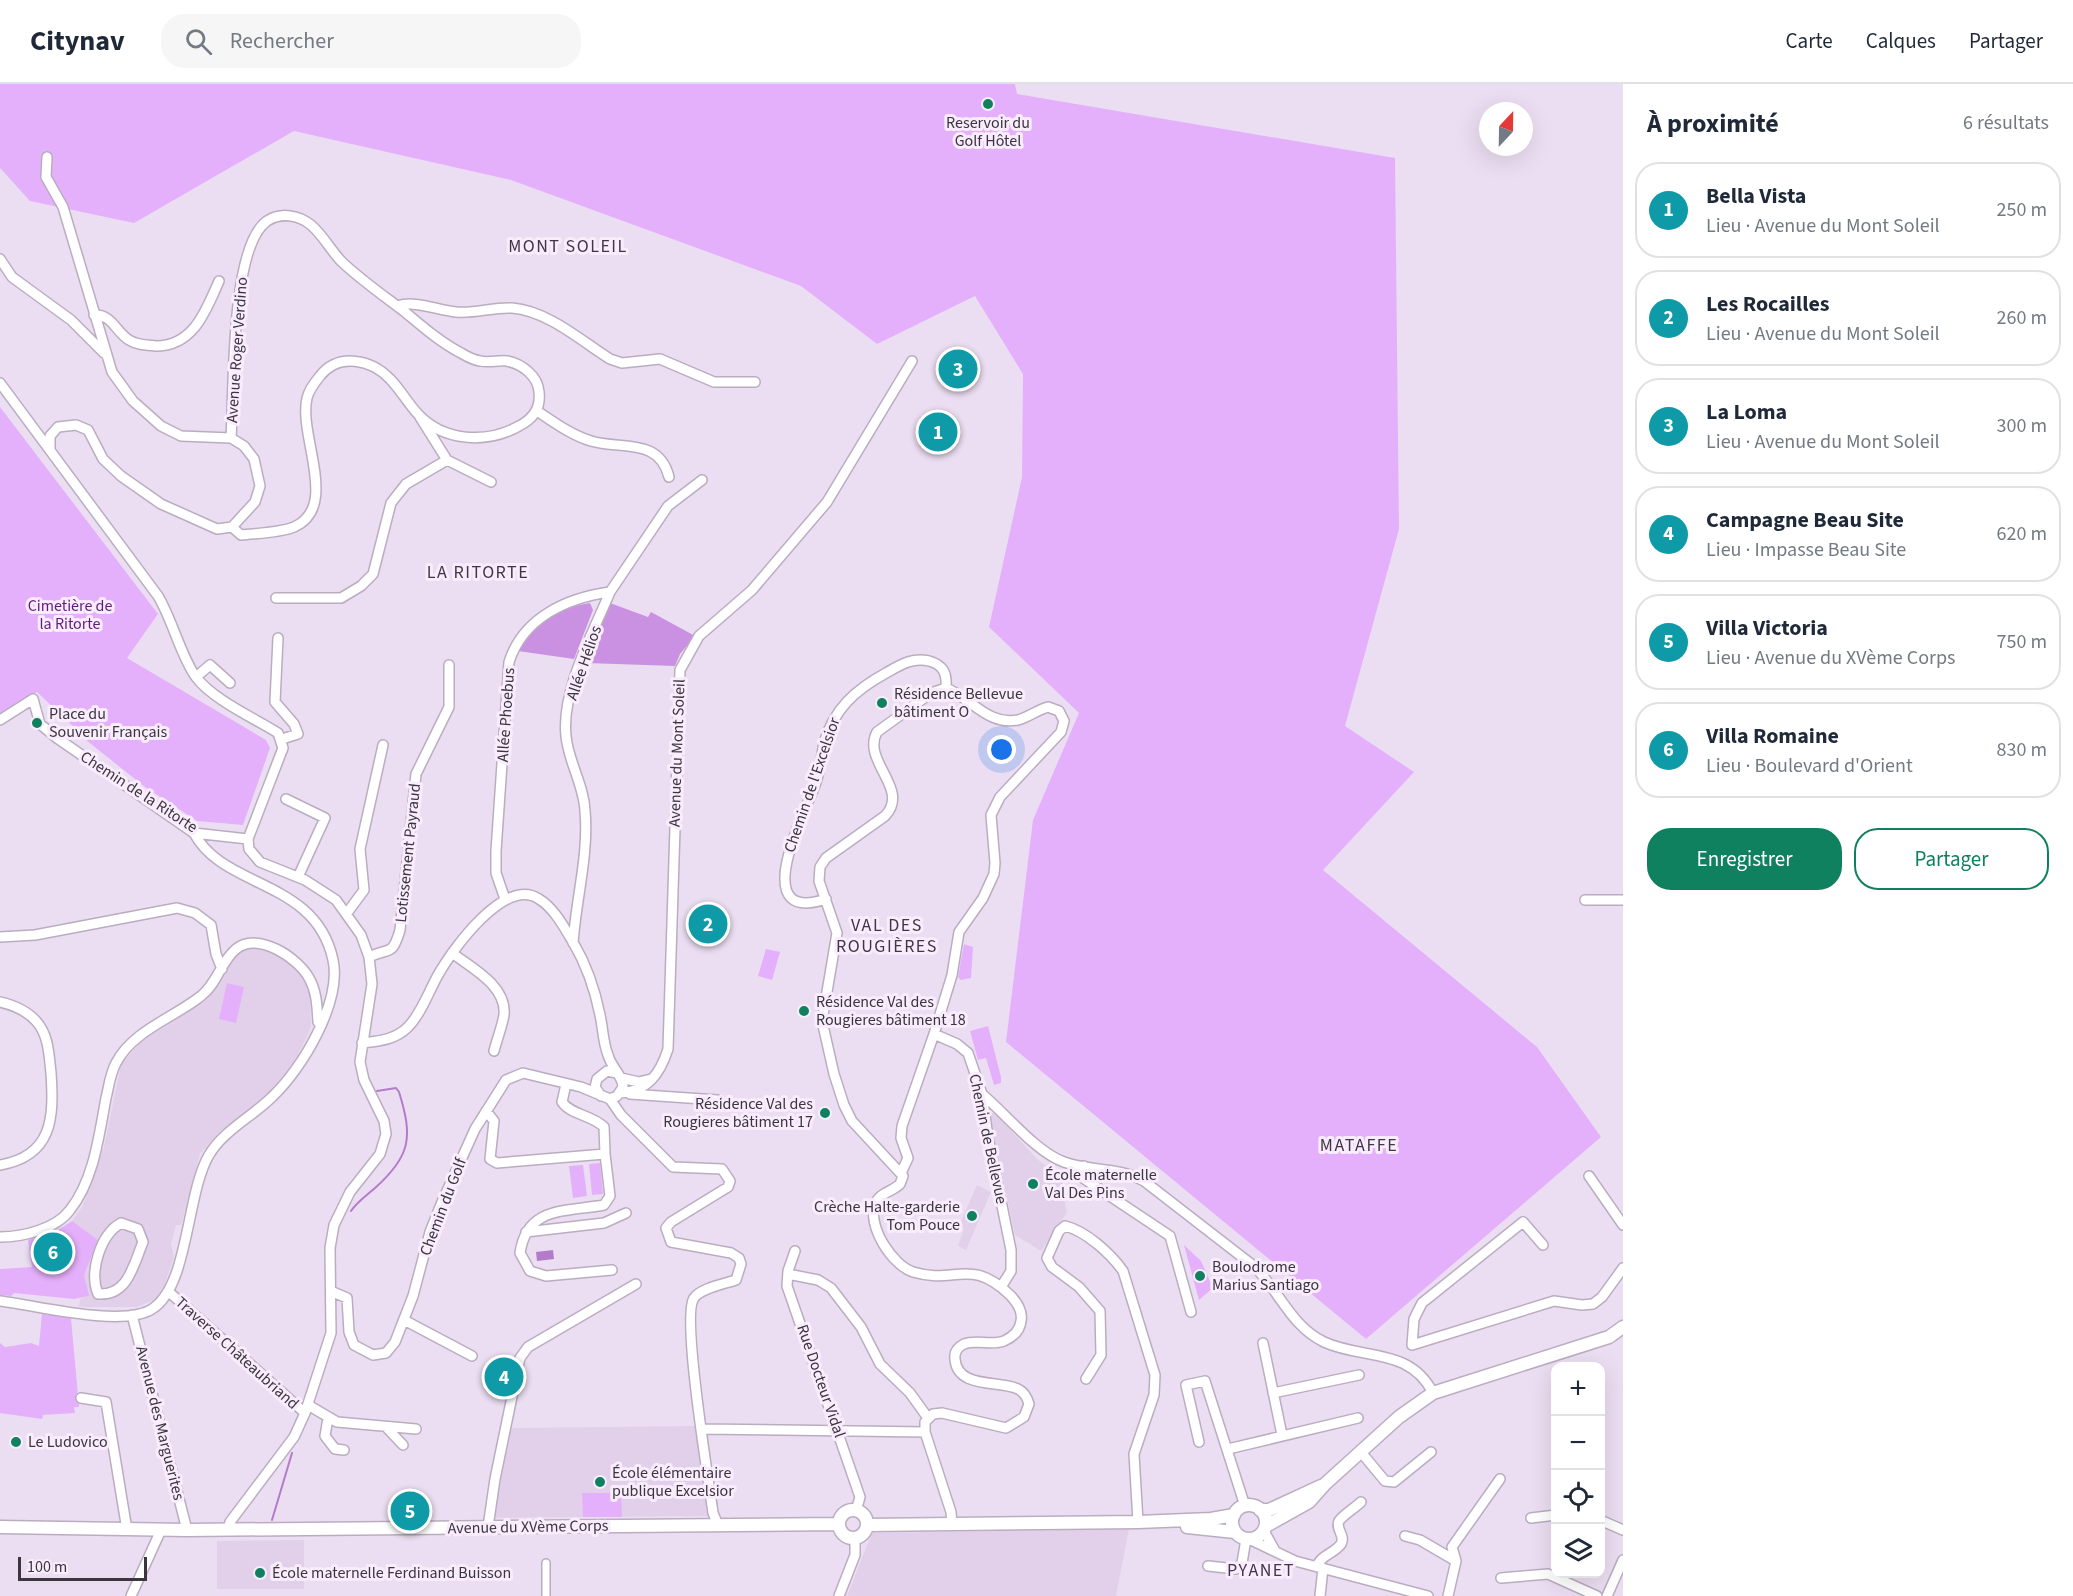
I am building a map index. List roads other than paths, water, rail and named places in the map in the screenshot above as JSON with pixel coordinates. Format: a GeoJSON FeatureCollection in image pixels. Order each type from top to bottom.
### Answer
{"type":"FeatureCollection","features":[{"type":"Feature","properties":{"kind":"main road"},"geometry":{"type":"LineString","coordinates":[[1138,1522],[1244,1537],[1309,1503],[1325,1484],[1360,1451],[1399,1417],[1433,1393],[1609,1336],[1623,1327]]}},
{"type":"Feature","properties":{"kind":"main road"},"geometry":{"type":"LineString","coordinates":[[867,1525],[1211,1520],[1234,1515],[1245,1506],[1269,1510],[1325,1484]]}},
{"type":"Feature","properties":{"kind":"main road"},"geometry":{"type":"LineString","coordinates":[[1260,1510],[1265,1528]]}},
{"type":"Feature","properties":{"kind":"main road"},"geometry":{"type":"LineString","coordinates":[[856,1511],[864,1516],[867,1525],[864,1534],[855,1538],[843,1534],[839,1524],[844,1514],[856,1511]]}},
{"type":"Feature","properties":{"kind":"main road"},"geometry":{"type":"LineString","coordinates":[[1234,1515],[1232,1522],[1244,1537]]}},
{"type":"Feature","properties":{"kind":"main road","name":"Avenue du XVème Corps"},"geometry":{"type":"LineString","coordinates":[[0,1527],[187,1530],[839,1524]]}},
{"type":"Feature","properties":{"kind":"street"},"geometry":{"type":"LineString","coordinates":[[47,157],[46,177],[63,207],[111,372],[133,401],[161,426],[181,436],[231,438],[244,446],[254,459],[260,486],[255,502],[232,528]]}},
{"type":"Feature","properties":{"kind":"street","name":"Avenue Roger Verdino"},"geometry":{"type":"LineString","coordinates":[[231,438],[239,286],[246,255],[257,230],[269,220],[287,215],[312,226],[345,264],[444,344],[481,362],[508,361],[524,368],[534,376],[540,392],[537,411]]}},
{"type":"Feature","properties":{"kind":"street"},"geometry":{"type":"LineString","coordinates":[[0,259],[12,277],[71,320],[106,356]]}},
{"type":"Feature","properties":{"kind":"street"},"geometry":{"type":"LineString","coordinates":[[94,315],[103,314],[110,319],[117,331],[130,341],[143,345],[165,346],[179,340],[196,327],[219,281]]}},
{"type":"Feature","properties":{"kind":"street"},"geometry":{"type":"LineString","coordinates":[[397,306],[407,303],[460,313],[509,308],[525,310],[542,315],[610,359],[622,363],[660,359],[714,382],[755,382]]}},
{"type":"Feature","properties":{"kind":"street"},"geometry":{"type":"LineString","coordinates":[[50,450],[50,436],[58,427],[76,425],[88,430],[103,459],[161,504],[218,529],[232,528],[241,535],[292,528],[307,520],[317,496],[307,399],[324,371],[340,362],[356,361],[373,366],[390,378],[419,415],[447,460],[491,482]]}},
{"type":"Feature","properties":{"kind":"street","name":"Avenue du Mont Soleil"},"geometry":{"type":"LineString","coordinates":[[654,1077],[662,1067],[668,1049],[680,670],[699,636],[752,590],[827,502],[912,361]]}},
{"type":"Feature","properties":{"kind":"street"},"geometry":{"type":"LineString","coordinates":[[0,383],[158,596],[170,617],[196,677],[213,692],[278,733],[283,748],[248,839],[249,849],[260,862],[297,877],[327,893],[347,913],[361,935],[369,957],[370,1003],[362,1043],[361,1071],[384,1121],[386,1134],[380,1154],[350,1192],[334,1225],[330,1248],[333,1292],[331,1333],[307,1409],[294,1437],[230,1522],[228,1529]]}},
{"type":"Feature","properties":{"kind":"street"},"geometry":{"type":"LineString","coordinates":[[419,415],[439,428],[464,438],[482,440],[507,434],[528,422],[537,411],[568,431],[591,441],[641,447],[656,455],[666,464],[669,477]]}},
{"type":"Feature","properties":{"kind":"street"},"geometry":{"type":"LineString","coordinates":[[276,598],[341,598],[361,586],[373,574],[391,503],[406,484],[447,460]]}},
{"type":"Feature","properties":{"kind":"street"},"geometry":{"type":"LineString","coordinates":[[610,592],[668,506],[702,480]]}},
{"type":"Feature","properties":{"kind":"street","name":"Allée Phoebus"},"geometry":{"type":"LineString","coordinates":[[505,899],[496,873],[496,851],[509,662],[514,645],[524,630],[552,609],[592,594],[610,592]]}},
{"type":"Feature","properties":{"kind":"street","name":"Allée Hélios"},"geometry":{"type":"LineString","coordinates":[[573,943],[586,812],[566,737],[566,721],[571,694],[610,592]]}},
{"type":"Feature","properties":{"kind":"street"},"geometry":{"type":"LineString","coordinates":[[278,638],[275,702],[294,724],[298,734],[282,740]]}},
{"type":"Feature","properties":{"kind":"street","name":"Chemin de l'Excelsior"},"geometry":{"type":"LineString","coordinates":[[826,899],[805,902],[795,899],[787,891],[784,879],[789,849],[814,787],[834,717],[846,700],[859,689],[909,661],[925,661],[940,667],[947,676],[946,688]]}},
{"type":"Feature","properties":{"kind":"street"},"geometry":{"type":"LineString","coordinates":[[196,677],[210,665],[230,683]]}},
{"type":"Feature","properties":{"kind":"street","name":"Lotissement Payraud"},"geometry":{"type":"LineString","coordinates":[[369,957],[387,953],[395,947],[400,930],[417,774],[449,707],[449,665]]}},
{"type":"Feature","properties":{"kind":"street"},"geometry":{"type":"LineString","coordinates":[[902,1171],[883,1156],[852,1121],[834,1074],[822,1016],[837,933],[818,877],[824,861],[885,816],[892,804],[891,788],[876,756],[876,735],[931,693],[946,688],[964,696],[993,718],[1006,721],[1020,719],[1048,706],[1059,711],[1064,724],[1060,732],[992,808],[994,874],[986,892],[959,932],[952,975],[902,1126],[901,1138],[908,1158],[902,1171],[903,1178],[900,1185],[881,1196],[874,1208],[879,1234],[896,1260],[917,1273],[943,1275],[977,1273],[1001,1287],[1019,1307],[1022,1320],[1018,1330],[1001,1342],[964,1344],[956,1351],[955,1361],[961,1372],[971,1380],[1013,1387],[1022,1392],[1029,1402],[1026,1414],[1018,1422],[1006,1428],[942,1413],[928,1418]]}},
{"type":"Feature","properties":{"kind":"street","name":"Chemin de la Ritorte"},"geometry":{"type":"LineString","coordinates":[[0,720],[33,699],[40,724],[195,833],[248,839]]}},
{"type":"Feature","properties":{"kind":"street"},"geometry":{"type":"LineString","coordinates":[[347,913],[364,890],[360,849],[383,745]]}},
{"type":"Feature","properties":{"kind":"street"},"geometry":{"type":"LineString","coordinates":[[286,799],[326,818],[297,877]]}},
{"type":"Feature","properties":{"kind":"street"},"geometry":{"type":"LineString","coordinates":[[0,1301],[75,1313],[132,1315],[154,1308],[169,1292],[199,1180],[209,1154],[285,1083],[321,1024],[333,990],[335,970],[329,946],[320,929],[285,894],[212,855],[195,833]]}},
{"type":"Feature","properties":{"kind":"street"},"geometry":{"type":"LineString","coordinates":[[362,1043],[385,1041],[400,1034],[410,1025],[452,953],[474,926],[505,899],[521,895],[538,897],[556,916],[573,943],[588,974],[600,1012],[607,1053],[623,1088],[620,1094]]}},
{"type":"Feature","properties":{"kind":"street"},"geometry":{"type":"LineString","coordinates":[[1585,900],[1623,900]]}},
{"type":"Feature","properties":{"kind":"street"},"geometry":{"type":"LineString","coordinates":[[0,937],[35,935],[177,908],[195,913],[212,925],[216,954],[222,969]]}},
{"type":"Feature","properties":{"kind":"street"},"geometry":{"type":"LineString","coordinates":[[556,916],[568,918],[576,912]]}},
{"type":"Feature","properties":{"kind":"street"},"geometry":{"type":"LineString","coordinates":[[0,1237],[22,1236],[61,1220],[67,1214],[77,1200],[92,1163],[117,1061],[132,1043],[207,992],[235,949],[252,943],[277,950],[297,963],[309,978],[316,995],[318,1022],[321,1024]]}},
{"type":"Feature","properties":{"kind":"street"},"geometry":{"type":"LineString","coordinates":[[452,953],[489,981],[501,996],[504,1013],[494,1051]]}},
{"type":"Feature","properties":{"kind":"street"},"geometry":{"type":"LineString","coordinates":[[0,1002],[28,1014],[43,1030],[48,1045],[54,1107],[50,1127],[38,1146],[16,1160],[0,1165]]}},
{"type":"Feature","properties":{"kind":"street","name":"Chemin de Bellevue"},"geometry":{"type":"LineString","coordinates":[[934,1034],[957,1044],[968,1053],[982,1094],[988,1137],[1011,1250],[1011,1271],[1001,1287]]}},
{"type":"Feature","properties":{"kind":"street"},"geometry":{"type":"LineString","coordinates":[[607,1053],[598,1077],[597,1091],[673,1167],[722,1169],[730,1181],[728,1187],[670,1222],[666,1228],[671,1242],[731,1253],[739,1258],[741,1264],[736,1280],[696,1295],[690,1304],[691,1338],[702,1429],[713,1513],[718,1525]]}},
{"type":"Feature","properties":{"kind":"street"},"geometry":{"type":"LineString","coordinates":[[581,1087],[608,1071],[639,1082],[654,1077]]}},
{"type":"Feature","properties":{"kind":"street","name":"Chemin du Golf"},"geometry":{"type":"LineString","coordinates":[[333,1292],[347,1298],[350,1339],[358,1349],[373,1355],[386,1353],[395,1342],[404,1320],[433,1225],[486,1111],[503,1083],[513,1075],[523,1073],[581,1087],[606,1098]]}},
{"type":"Feature","properties":{"kind":"street"},"geometry":{"type":"LineString","coordinates":[[606,1098],[640,1089],[654,1077]]}},
{"type":"Feature","properties":{"kind":"street"},"geometry":{"type":"LineString","coordinates":[[566,1084],[562,1102],[566,1108],[597,1120],[604,1127],[610,1196],[604,1205],[537,1217],[526,1232],[520,1252],[531,1271],[546,1276],[612,1270]]}},
{"type":"Feature","properties":{"kind":"street"},"geometry":{"type":"LineString","coordinates":[[620,1094],[717,1100]]}},
{"type":"Feature","properties":{"kind":"street"},"geometry":{"type":"LineString","coordinates":[[982,1094],[1049,1155],[1064,1162],[1115,1170],[1144,1181],[1255,1267],[1266,1278],[1293,1318],[1322,1341],[1342,1349],[1404,1363],[1424,1376],[1433,1393]]}},
{"type":"Feature","properties":{"kind":"street"},"geometry":{"type":"LineString","coordinates":[[486,1111],[494,1121],[488,1153],[490,1159],[497,1163],[605,1154]]}},
{"type":"Feature","properties":{"kind":"street"},"geometry":{"type":"LineString","coordinates":[[1084,1166],[1083,1178],[1170,1236],[1191,1312]]}},
{"type":"Feature","properties":{"kind":"street"},"geometry":{"type":"LineString","coordinates":[[1589,1176],[1623,1225]]}},
{"type":"Feature","properties":{"kind":"street"},"geometry":{"type":"LineString","coordinates":[[526,1232],[604,1223],[626,1213]]}},
{"type":"Feature","properties":{"kind":"street"},"geometry":{"type":"LineString","coordinates":[[1404,1363],[1412,1345],[1414,1319],[1422,1303],[1523,1221],[1543,1245]]}},
{"type":"Feature","properties":{"kind":"street"},"geometry":{"type":"LineString","coordinates":[[121,1223],[138,1229],[143,1242],[126,1285],[110,1295],[98,1294],[94,1284],[93,1270],[111,1229],[121,1223]]}},
{"type":"Feature","properties":{"kind":"street"},"geometry":{"type":"LineString","coordinates":[[1086,1379],[1101,1355],[1100,1311],[1079,1287],[1052,1267],[1047,1258],[1059,1231],[1065,1226],[1076,1229],[1116,1261],[1123,1271],[1155,1375],[1154,1395],[1134,1454],[1138,1522]]}},
{"type":"Feature","properties":{"kind":"street","name":"Rue Docteur Vidal"},"geometry":{"type":"LineString","coordinates":[[795,1251],[787,1286],[860,1497],[856,1511]]}},
{"type":"Feature","properties":{"kind":"street"},"geometry":{"type":"LineString","coordinates":[[1412,1345],[1554,1301],[1582,1305],[1593,1304],[1602,1297],[1623,1268]]}},
{"type":"Feature","properties":{"kind":"street"},"geometry":{"type":"LineString","coordinates":[[788,1275],[818,1280],[831,1288],[861,1327],[880,1364],[910,1394],[928,1418],[925,1432],[951,1512],[952,1525]]}},
{"type":"Feature","properties":{"kind":"street"},"geometry":{"type":"LineString","coordinates":[[488,1527],[520,1358],[528,1347],[636,1284]]}},
{"type":"Feature","properties":{"kind":"street","name":"Traverse Châteaubriand"},"geometry":{"type":"LineString","coordinates":[[169,1292],[307,1409],[328,1418]]}},
{"type":"Feature","properties":{"kind":"street","name":"Avenue des Marguerites"},"geometry":{"type":"LineString","coordinates":[[132,1315],[187,1530]]}},
{"type":"Feature","properties":{"kind":"street"},"geometry":{"type":"LineString","coordinates":[[404,1320],[472,1356]]}},
{"type":"Feature","properties":{"kind":"street"},"geometry":{"type":"LineString","coordinates":[[1263,1343],[1282,1435]]}},
{"type":"Feature","properties":{"kind":"street"},"geometry":{"type":"LineString","coordinates":[[1273,1393],[1359,1375]]}},
{"type":"Feature","properties":{"kind":"street"},"geometry":{"type":"LineString","coordinates":[[1198,1442],[1186,1385],[1205,1382],[1245,1506]]}},
{"type":"Feature","properties":{"kind":"street"},"geometry":{"type":"LineString","coordinates":[[81,1398],[106,1402],[127,1530]]}},
{"type":"Feature","properties":{"kind":"street"},"geometry":{"type":"LineString","coordinates":[[344,1450],[335,1449],[325,1436],[324,1427],[328,1418],[337,1422],[416,1429]]}},
{"type":"Feature","properties":{"kind":"street"},"geometry":{"type":"LineString","coordinates":[[1228,1449],[1358,1418]]}},
{"type":"Feature","properties":{"kind":"street"},"geometry":{"type":"LineString","coordinates":[[386,1427],[403,1445]]}},
{"type":"Feature","properties":{"kind":"street"},"geometry":{"type":"LineString","coordinates":[[702,1429],[925,1432]]}},
{"type":"Feature","properties":{"kind":"street"},"geometry":{"type":"LineString","coordinates":[[1360,1451],[1385,1481],[1394,1482],[1431,1452]]}},
{"type":"Feature","properties":{"kind":"street"},"geometry":{"type":"LineString","coordinates":[[1448,1596],[1456,1561],[1452,1547],[1500,1479]]}},
{"type":"Feature","properties":{"kind":"street"},"geometry":{"type":"LineString","coordinates":[[1320,1596],[1319,1561],[1342,1541],[1340,1521],[1361,1502]]}},
{"type":"Feature","properties":{"kind":"street"},"geometry":{"type":"LineString","coordinates":[[1530,1518],[1551,1516]]}},
{"type":"Feature","properties":{"kind":"street"},"geometry":{"type":"LineString","coordinates":[[1605,1522],[1623,1530]]}},
{"type":"Feature","properties":{"kind":"street"},"geometry":{"type":"LineString","coordinates":[[1265,1528],[1269,1544],[1280,1554]]}},
{"type":"Feature","properties":{"kind":"street"},"geometry":{"type":"LineString","coordinates":[[131,1596],[161,1530]]}},
{"type":"Feature","properties":{"kind":"street"},"geometry":{"type":"LineString","coordinates":[[1405,1536],[1420,1540],[1456,1561]]}},
{"type":"Feature","properties":{"kind":"street"},"geometry":{"type":"LineString","coordinates":[[1208,1566],[1236,1569],[1242,1563],[1244,1537],[1280,1554],[1320,1568],[1428,1596]]}},
{"type":"Feature","properties":{"kind":"street"},"geometry":{"type":"LineString","coordinates":[[839,1596],[855,1555],[855,1538]]}},
{"type":"Feature","properties":{"kind":"street"},"geometry":{"type":"LineString","coordinates":[[1607,1596],[1623,1560]]}},
{"type":"Feature","properties":{"kind":"street"},"geometry":{"type":"LineString","coordinates":[[546,1563],[546,1596]]}},
{"type":"Feature","properties":{"kind":"street"},"geometry":{"type":"LineString","coordinates":[[1501,1578],[1548,1574],[1597,1596]]}},
{"type":"Feature","properties":{"kind":"waterway"},"geometry":{"type":"LineString","coordinates":[[351,1211],[387,1177],[396,1166],[406,1145],[406,1121],[399,1092],[396,1088],[377,1091]]}},
{"type":"Feature","properties":{"kind":"waterway"},"geometry":{"type":"LineString","coordinates":[[272,1520],[292,1453]]}},
{"type":"Feature","properties":{"kind":"place","name":"Reservoir du Golf Hôtel"},"geometry":{"type":"Point","coordinates":[988,104]}},
{"type":"Feature","properties":{"kind":"place","name":"La Loma"},"geometry":{"type":"Point","coordinates":[958,369]}},
{"type":"Feature","properties":{"kind":"place","name":"Bella Vista"},"geometry":{"type":"Point","coordinates":[938,432]}},
{"type":"Feature","properties":{"kind":"place","name":"Résidence Bellevue bâtiment O"},"geometry":{"type":"Point","coordinates":[882,703]}},
{"type":"Feature","properties":{"kind":"place","name":"Place du Souvenir Français"},"geometry":{"type":"Point","coordinates":[37,723]}},
{"type":"Feature","properties":{"kind":"place","name":"Les Rocailles"},"geometry":{"type":"Point","coordinates":[708,924]}},
{"type":"Feature","properties":{"kind":"place","name":"Résidence Val des Rougieres bâtiment 18"},"geometry":{"type":"Point","coordinates":[804,1011]}},
{"type":"Feature","properties":{"kind":"place","name":"Résidence Val des Rougieres bâtiment 17"},"geometry":{"type":"Point","coordinates":[825,1113]}},
{"type":"Feature","properties":{"kind":"place","name":"École maternelle Val Des Pins"},"geometry":{"type":"Point","coordinates":[1033,1184]}},
{"type":"Feature","properties":{"kind":"place","name":"Crèche Halte-garderie Tom Pouce"},"geometry":{"type":"Point","coordinates":[972,1216]}},
{"type":"Feature","properties":{"kind":"place","name":"Villa Romaine"},"geometry":{"type":"Point","coordinates":[53,1252]}},
{"type":"Feature","properties":{"kind":"place","name":"Boulodrome Marius Santiago"},"geometry":{"type":"Point","coordinates":[1200,1276]}},
{"type":"Feature","properties":{"kind":"place","name":"Campagne Beau Site"},"geometry":{"type":"Point","coordinates":[504,1377]}},
{"type":"Feature","properties":{"kind":"place","name":"Le Ludovico"},"geometry":{"type":"Point","coordinates":[16,1442]}},
{"type":"Feature","properties":{"kind":"place","name":"École élémentaire publique Excelsior"},"geometry":{"type":"Point","coordinates":[600,1482]}},
{"type":"Feature","properties":{"kind":"place","name":"Villa Victoria"},"geometry":{"type":"Point","coordinates":[410,1511]}},
{"type":"Feature","properties":{"kind":"place","name":"École maternelle Ferdinand Buisson"},"geometry":{"type":"Point","coordinates":[260,1573]}},
{"type":"Feature","properties":{"kind":"district","name":"MONT SOLEIL"},"geometry":{"type":"Point","coordinates":[568,246]}},
{"type":"Feature","properties":{"kind":"district","name":"LA RITORTE"},"geometry":{"type":"Point","coordinates":[478,572]}},
{"type":"Feature","properties":{"kind":"district","name":"VAL DES ROUGIÈRES"},"geometry":{"type":"Point","coordinates":[887,935]}},
{"type":"Feature","properties":{"kind":"district","name":"MATAFFE"},"geometry":{"type":"Point","coordinates":[1359,1145]}},
{"type":"Feature","properties":{"kind":"district","name":"PYANET"},"geometry":{"type":"Point","coordinates":[1261,1570]}},
{"type":"Feature","properties":{"kind":"park label","name":"Cimetière de la Ritorte"},"geometry":{"type":"Point","coordinates":[70,615]}}]}
